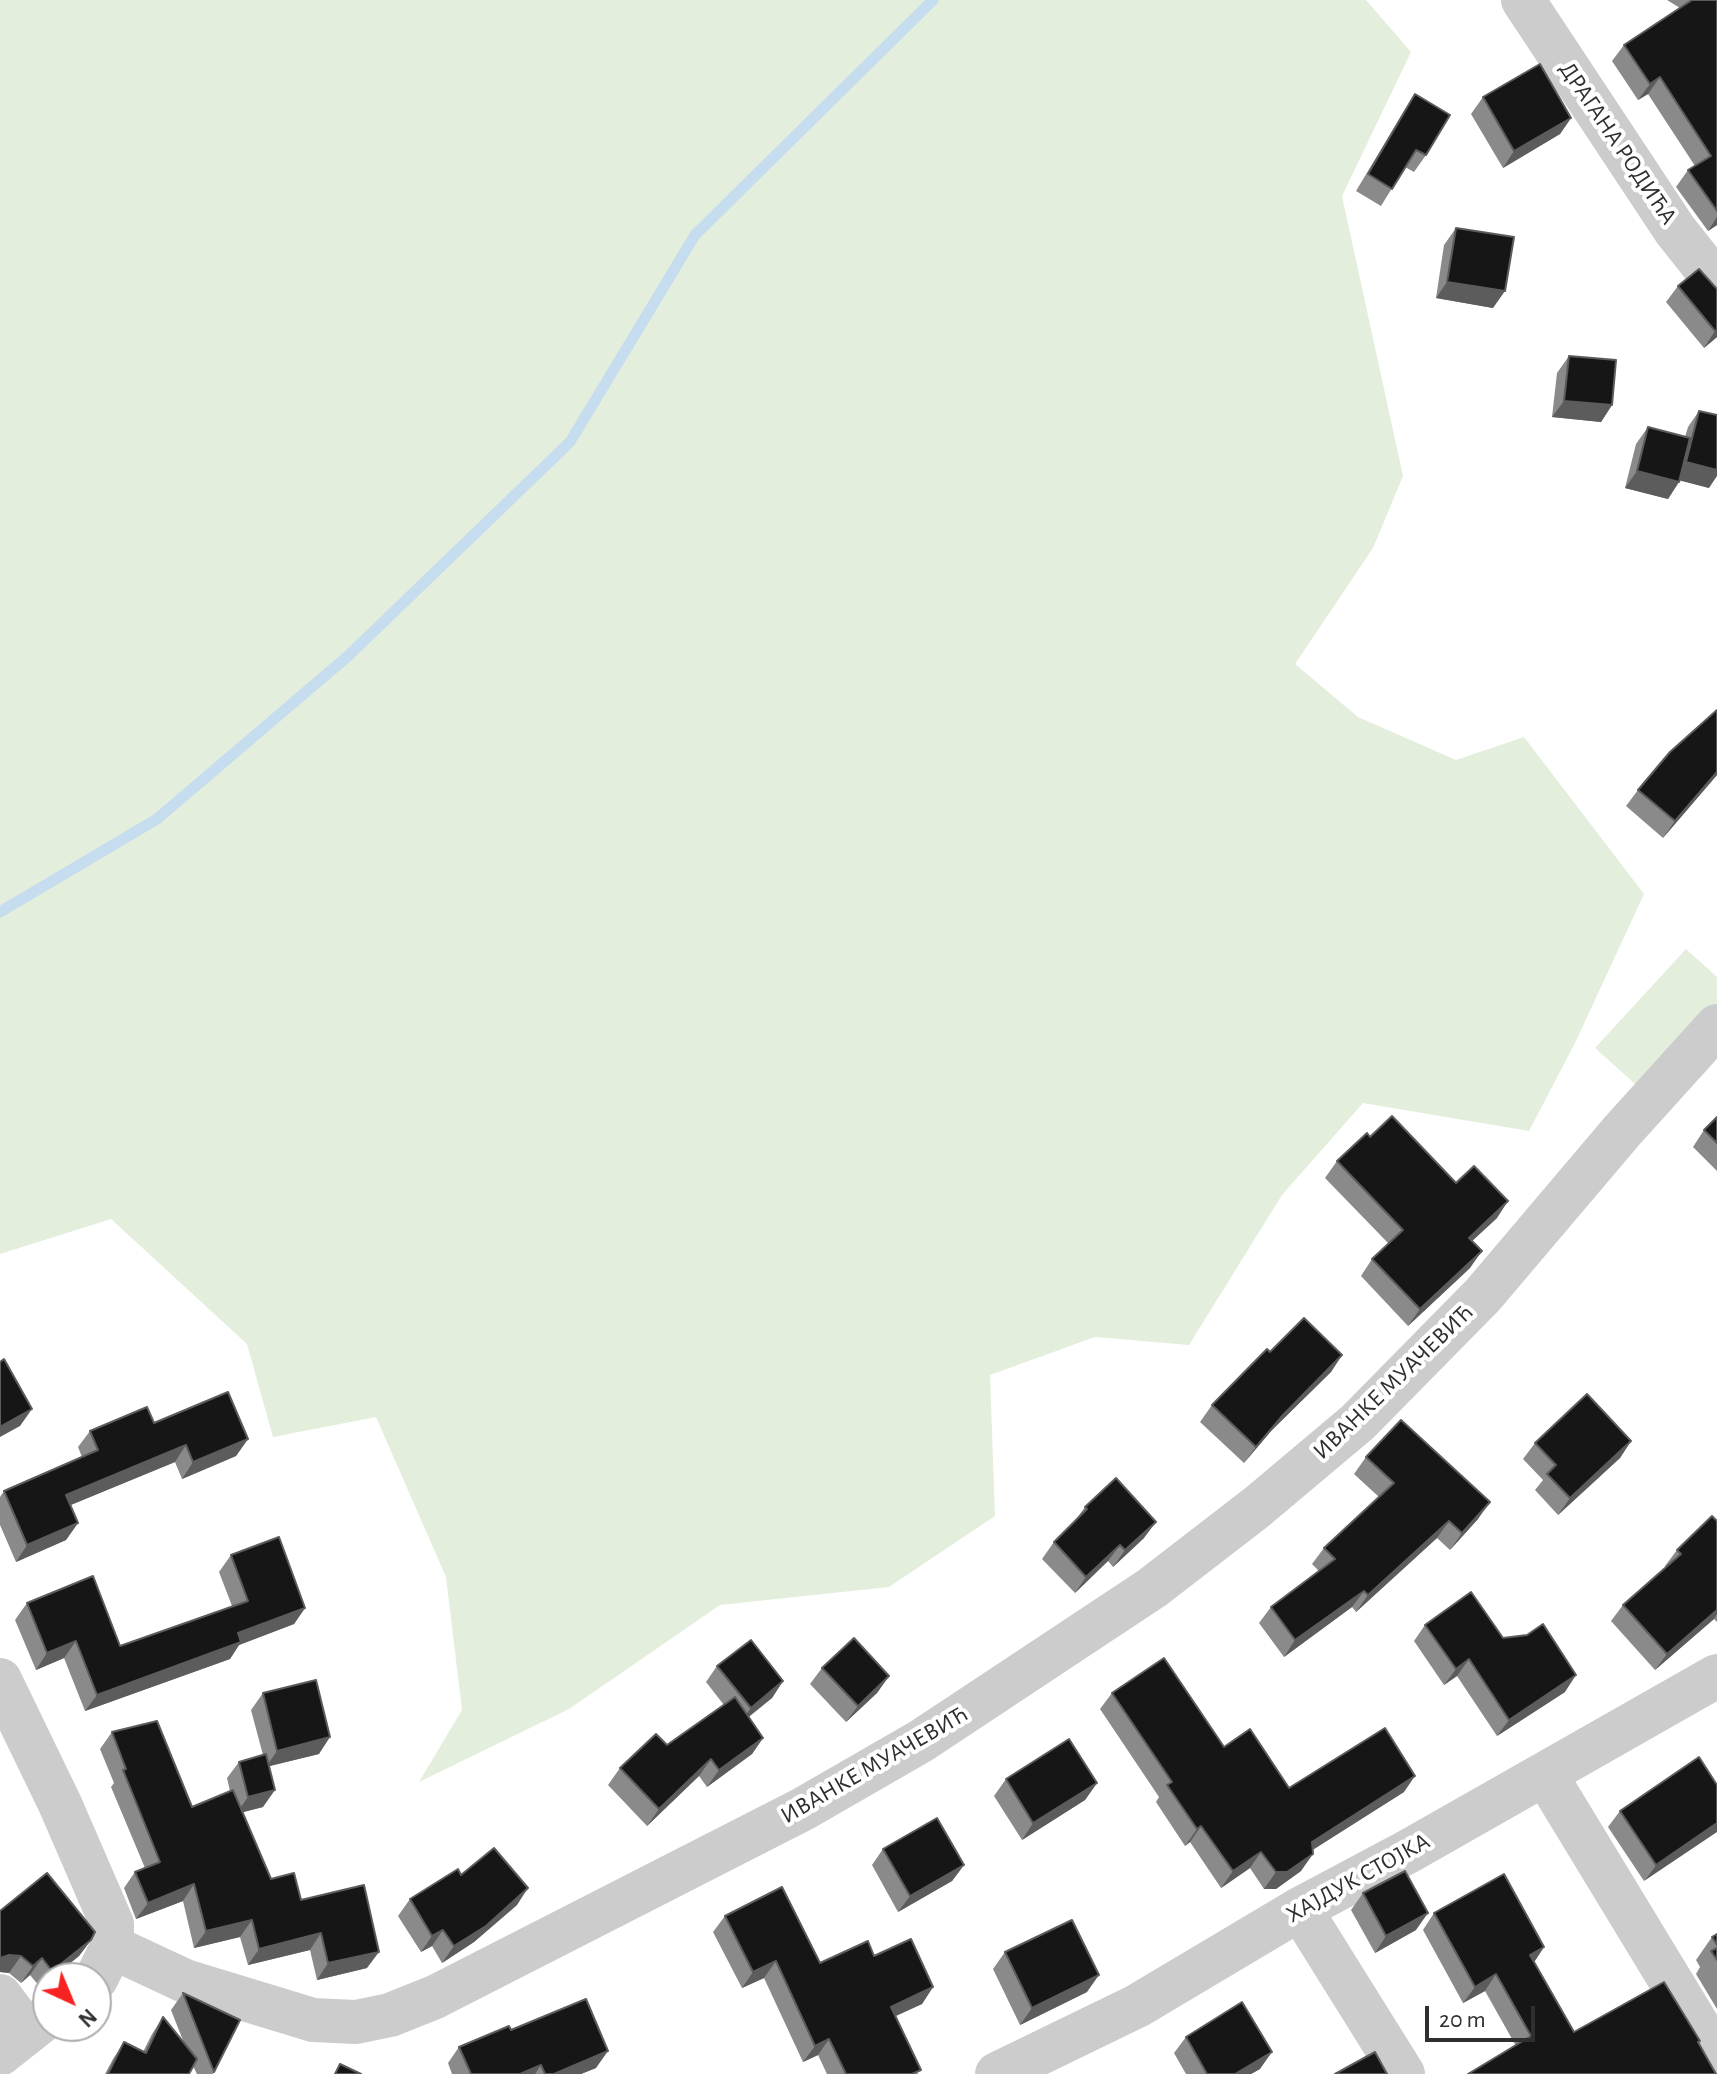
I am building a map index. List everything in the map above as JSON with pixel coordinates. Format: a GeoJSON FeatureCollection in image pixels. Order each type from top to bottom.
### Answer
{"type":"FeatureCollection","features":[{"type":"Feature","properties":{"kind":"street","name":"ДРАГАНА РОДИЋА"},"geometry":{"type":"LineString","coordinates":[[1523,0],[1675,230],[1717,283]]}},
{"type":"Feature","properties":{"kind":"street","name":"ИВАНКЕ МУАЧЕВИЋ"},"geometry":{"type":"LineString","coordinates":[[112,1965],[185,1981],[313,2020],[356,2022],[390,2015],[435,1997],[803,1809],[921,1741],[1152,1588],[1257,1507],[1358,1422],[1483,1295],[1622,1131],[1717,1026]]}},
{"type":"Feature","properties":{"kind":"street","name":"ХАЈДУК СТОЈКА"},"geometry":{"type":"LineString","coordinates":[[997,2074],[1137,2006],[1300,1909],[1717,1676]]}},
{"type":"Feature","properties":{"kind":"street","name":"ИВАНКЕ МУАЧЕВИЋ"},"geometry":{"type":"LineString","coordinates":[[0,1680],[60,1804],[112,1924],[104,1962]]}},
{"type":"Feature","properties":{"kind":"street"},"geometry":{"type":"LineString","coordinates":[[1545,1774],[1717,2057]]}},
{"type":"Feature","properties":{"kind":"street"},"geometry":{"type":"LineString","coordinates":[[1300,1909],[1403,2074]]}},
{"type":"Feature","properties":{"kind":"street"},"geometry":{"type":"LineString","coordinates":[[0,1996],[25,2034]]}},
{"type":"Feature","properties":{"kind":"green space"},"geometry":{"type":"Polygon","coordinates":[[[0,0],[1366,0],[1411,52],[1342,196],[1403,476],[1373,548],[1295,664],[1358,717],[1456,760],[1524,737],[1644,894],[1575,1043],[1529,1131],[1363,1103],[1282,1195],[1189,1345],[1095,1337],[990,1375],[995,1516],[889,1587],[720,1605],[569,1709],[419,1782],[462,1710],[446,1577],[376,1417],[273,1437],[247,1344],[111,1219],[0,1254],[0,0]]]}},
{"type":"Feature","properties":{"kind":"green space"},"geometry":{"type":"Polygon","coordinates":[[[1686,949],[1717,977],[1717,1011],[1644,1092],[1595,1048],[1686,949]]]}},
{"type":"Feature","properties":{"kind":"building"},"geometry":{"type":"Polygon","coordinates":[[[1692,0],[1717,0],[1717,211],[1688,170],[1711,156],[1660,77],[1650,84],[1624,45],[1692,0]]]}},
{"type":"Feature","properties":{"kind":"building"},"geometry":{"type":"Polygon","coordinates":[[[1540,64],[1571,118],[1514,151],[1483,97],[1540,64]]]}},
{"type":"Feature","properties":{"kind":"building"},"geometry":{"type":"Polygon","coordinates":[[[1415,94],[1450,115],[1426,155],[1416,150],[1392,189],[1368,174],[1415,94]]]}},
{"type":"Feature","properties":{"kind":"building"},"geometry":{"type":"Polygon","coordinates":[[[1456,228],[1514,237],[1505,291],[1447,282],[1456,228]]]}},
{"type":"Feature","properties":{"kind":"building"},"geometry":{"type":"Polygon","coordinates":[[[1699,269],[1717,289],[1715,331],[1678,286],[1699,269]]]}},
{"type":"Feature","properties":{"kind":"building"},"geometry":{"type":"Polygon","coordinates":[[[1569,356],[1616,360],[1612,405],[1564,401],[1569,356]]]}},
{"type":"Feature","properties":{"kind":"building"},"geometry":{"type":"Polygon","coordinates":[[[1699,411],[1717,415],[1717,470],[1686,462],[1699,411]]]}},
{"type":"Feature","properties":{"kind":"building"},"geometry":{"type":"Polygon","coordinates":[[[1648,427],[1690,438],[1679,482],[1637,471],[1648,427]]]}},
{"type":"Feature","properties":{"kind":"building"},"geometry":{"type":"Polygon","coordinates":[[[1717,710],[1717,772],[1675,821],[1638,790],[1670,752],[1717,710]]]}},
{"type":"Feature","properties":{"kind":"building"},"geometry":{"type":"Polygon","coordinates":[[[1392,1116],[1456,1183],[1474,1166],[1508,1201],[1469,1238],[1482,1251],[1420,1309],[1372,1259],[1403,1230],[1337,1161],[1367,1133],[1370,1137],[1392,1116]]]}},
{"type":"Feature","properties":{"kind":"building"},"geometry":{"type":"Polygon","coordinates":[[[1717,1117],[1717,1143],[1704,1130],[1717,1117]]]}},
{"type":"Feature","properties":{"kind":"building"},"geometry":{"type":"Polygon","coordinates":[[[1304,1318],[1342,1355],[1256,1447],[1212,1405],[1267,1349],[1270,1352],[1304,1318]]]}},
{"type":"Feature","properties":{"kind":"building"},"geometry":{"type":"Polygon","coordinates":[[[4,1359],[32,1409],[0,1427],[0,1362],[4,1359]]]}},
{"type":"Feature","properties":{"kind":"building"},"geometry":{"type":"Polygon","coordinates":[[[228,1392],[248,1439],[193,1462],[186,1445],[66,1495],[78,1523],[27,1545],[4,1491],[98,1450],[90,1431],[147,1407],[154,1423],[228,1392]]]}},
{"type":"Feature","properties":{"kind":"building"},"geometry":{"type":"Polygon","coordinates":[[[1587,1394],[1631,1441],[1570,1498],[1547,1474],[1556,1465],[1535,1443],[1587,1394]]]}},
{"type":"Feature","properties":{"kind":"building"},"geometry":{"type":"Polygon","coordinates":[[[1401,1420],[1490,1502],[1462,1533],[1449,1521],[1368,1595],[1364,1591],[1295,1640],[1271,1607],[1335,1559],[1324,1548],[1394,1483],[1366,1457],[1401,1420]]]}},
{"type":"Feature","properties":{"kind":"building"},"geometry":{"type":"Polygon","coordinates":[[[1116,1478],[1156,1522],[1125,1550],[1120,1545],[1086,1577],[1054,1542],[1116,1478]]]}},
{"type":"Feature","properties":{"kind":"building"},"geometry":{"type":"Polygon","coordinates":[[[1712,1516],[1717,1521],[1717,1610],[1667,1654],[1623,1605],[1681,1554],[1677,1550],[1712,1516]]]}},
{"type":"Feature","properties":{"kind":"building"},"geometry":{"type":"Polygon","coordinates":[[[279,1537],[305,1608],[238,1633],[241,1642],[97,1695],[76,1641],[47,1653],[27,1603],[93,1576],[120,1646],[248,1601],[231,1555],[279,1537]]]}},
{"type":"Feature","properties":{"kind":"building"},"geometry":{"type":"Polygon","coordinates":[[[1471,1592],[1503,1638],[1527,1635],[1543,1624],[1576,1675],[1509,1720],[1469,1659],[1456,1669],[1425,1625],[1471,1592]]]}},
{"type":"Feature","properties":{"kind":"building"},"geometry":{"type":"Polygon","coordinates":[[[854,1638],[889,1676],[858,1706],[822,1668],[854,1638]]]}},
{"type":"Feature","properties":{"kind":"building"},"geometry":{"type":"Polygon","coordinates":[[[751,1640],[783,1681],[751,1708],[717,1666],[751,1640]]]}},
{"type":"Feature","properties":{"kind":"building"},"geometry":{"type":"Polygon","coordinates":[[[1164,1658],[1224,1747],[1250,1729],[1289,1788],[1385,1728],[1415,1776],[1312,1842],[1313,1854],[1287,1872],[1276,1872],[1261,1852],[1233,1871],[1201,1826],[1197,1829],[1167,1785],[1172,1782],[1112,1693],[1164,1658]]]}},
{"type":"Feature","properties":{"kind":"building"},"geometry":{"type":"Polygon","coordinates":[[[316,1680],[330,1737],[277,1751],[263,1693],[316,1680]]]}},
{"type":"Feature","properties":{"kind":"building"},"geometry":{"type":"Polygon","coordinates":[[[735,1697],[763,1738],[719,1770],[711,1759],[659,1809],[620,1768],[656,1734],[667,1745],[735,1697]]]}},
{"type":"Feature","properties":{"kind":"building"},"geometry":{"type":"Polygon","coordinates":[[[157,1721],[192,1807],[233,1790],[271,1879],[294,1873],[301,1900],[364,1885],[379,1952],[328,1963],[321,1933],[259,1949],[252,1920],[206,1931],[194,1884],[148,1903],[135,1872],[160,1862],[123,1770],[126,1769],[112,1732],[157,1721]]]}},
{"type":"Feature","properties":{"kind":"building"},"geometry":{"type":"Polygon","coordinates":[[[1069,1739],[1097,1783],[1033,1823],[1006,1779],[1069,1739]]]}},
{"type":"Feature","properties":{"kind":"building"},"geometry":{"type":"Polygon","coordinates":[[[266,1754],[275,1790],[248,1797],[239,1762],[266,1754]]]}},
{"type":"Feature","properties":{"kind":"building"},"geometry":{"type":"Polygon","coordinates":[[[1699,1757],[1717,1785],[1717,1823],[1656,1865],[1620,1811],[1699,1757]]]}},
{"type":"Feature","properties":{"kind":"building"},"geometry":{"type":"Polygon","coordinates":[[[937,1818],[964,1865],[910,1896],[883,1849],[937,1818]]]}},
{"type":"Feature","properties":{"kind":"building"},"geometry":{"type":"Polygon","coordinates":[[[494,1848],[528,1888],[486,1926],[454,1946],[443,1930],[432,1936],[410,1899],[458,1869],[461,1875],[494,1848]]]}},
{"type":"Feature","properties":{"kind":"building"},"geometry":{"type":"Polygon","coordinates":[[[1405,1871],[1428,1913],[1386,1936],[1363,1893],[1405,1871]]]}},
{"type":"Feature","properties":{"kind":"building"},"geometry":{"type":"Polygon","coordinates":[[[47,1873],[95,1932],[91,1940],[63,1962],[45,1962],[42,1958],[32,1962],[32,1965],[21,1956],[0,1958],[0,1911],[47,1873]]]}},
{"type":"Feature","properties":{"kind":"building"},"geometry":{"type":"Polygon","coordinates":[[[1504,1874],[1544,1947],[1530,1955],[1574,2032],[1664,1982],[1716,2074],[1468,2074],[1531,2036],[1496,1974],[1475,1987],[1434,1913],[1504,1874]]]}},
{"type":"Feature","properties":{"kind":"building"},"geometry":{"type":"Polygon","coordinates":[[[782,1887],[820,1963],[868,1941],[874,1956],[911,1939],[933,1987],[891,2007],[921,2070],[912,2074],[846,2074],[829,2039],[815,2046],[776,1961],[753,1972],[725,1916],[782,1887]]]}},
{"type":"Feature","properties":{"kind":"building"},"geometry":{"type":"Polygon","coordinates":[[[1072,1920],[1099,1975],[1032,2008],[1005,1952],[1072,1920]]]}},
{"type":"Feature","properties":{"kind":"building"},"geometry":{"type":"Polygon","coordinates":[[[183,1993],[240,2020],[214,2072],[183,1993]]]}},
{"type":"Feature","properties":{"kind":"building"},"geometry":{"type":"Polygon","coordinates":[[[586,1999],[608,2051],[554,2074],[545,2074],[541,2065],[520,2074],[471,2074],[459,2047],[509,2026],[511,2030],[586,1999]]]}},
{"type":"Feature","properties":{"kind":"building"},"geometry":{"type":"Polygon","coordinates":[[[1242,2002],[1272,2052],[1235,2074],[1207,2074],[1186,2037],[1242,2002]]]}},
{"type":"Feature","properties":{"kind":"building"},"geometry":{"type":"Polygon","coordinates":[[[163,2017],[197,2059],[189,2074],[108,2074],[124,2042],[146,2053],[163,2017]]]}},
{"type":"Feature","properties":{"kind":"building"},"geometry":{"type":"Polygon","coordinates":[[[1375,2052],[1387,2074],[1335,2074],[1375,2052]]]}},
{"type":"Feature","properties":{"kind":"building"},"geometry":{"type":"Polygon","coordinates":[[[340,2064],[361,2074],[335,2074],[340,2064]]]}},
{"type":"Feature","properties":{"kind":"waterway"},"geometry":{"type":"LineString","coordinates":[[0,912],[157,819],[348,656],[570,442],[695,235],[933,0]]}}]}
